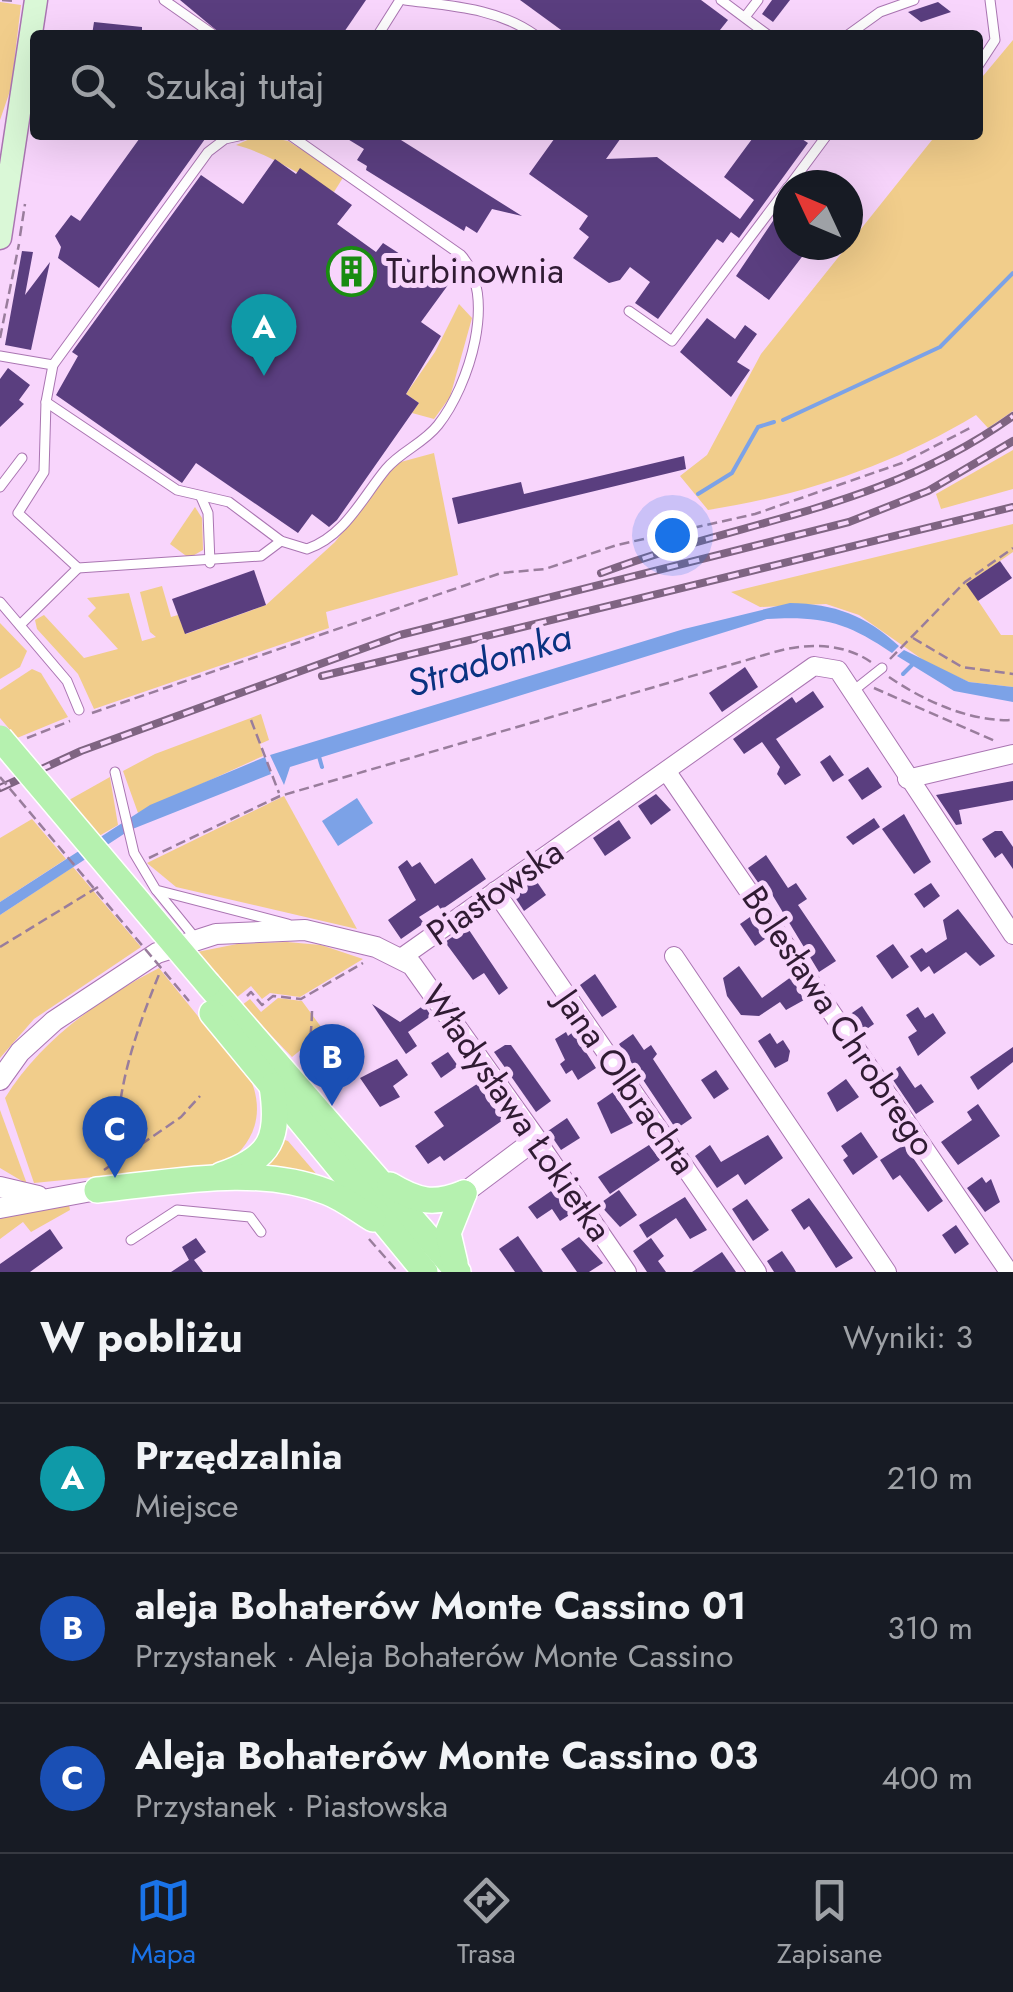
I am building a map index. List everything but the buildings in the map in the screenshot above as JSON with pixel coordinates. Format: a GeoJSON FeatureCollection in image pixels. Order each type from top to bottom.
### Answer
{"type":"FeatureCollection","features":[{"type":"Feature","properties":{"kind":"main road"},"geometry":{"type":"LineString","coordinates":[[0,238],[30,91],[30,1]]}},
{"type":"Feature","properties":{"kind":"main road"},"geometry":{"type":"LineString","coordinates":[[10,739],[198,993],[425,1272]]}},
{"type":"Feature","properties":{"kind":"main road"},"geometry":{"type":"LineString","coordinates":[[0,762],[198,993],[374,1176],[459,1272]]}},
{"type":"Feature","properties":{"kind":"main road"},"geometry":{"type":"LineString","coordinates":[[212,1178],[254,1162],[268,1146],[275,1124],[272,1086]]}},
{"type":"Feature","properties":{"kind":"main road"},"geometry":{"type":"LineString","coordinates":[[374,1176],[414,1201],[446,1200],[464,1193]]}},
{"type":"Feature","properties":{"kind":"main road"},"geometry":{"type":"LineString","coordinates":[[98,1185],[212,1178],[279,1181],[328,1192],[386,1227]]}},
{"type":"Feature","properties":{"kind":"main road"},"geometry":{"type":"LineString","coordinates":[[459,1272],[448,1248],[448,1233],[464,1193]]}},
{"type":"Feature","properties":{"kind":"street","name":"Piastowska"},"geometry":{"type":"LineString","coordinates":[[0,1080],[32,1039],[92,993],[157,953],[196,939],[256,928],[305,930],[355,940],[401,958],[814,666],[838,670],[853,694]]}},
{"type":"Feature","properties":{"kind":"street"},"geometry":{"type":"LineString","coordinates":[[853,694],[1013,936]]}},
{"type":"Feature","properties":{"kind":"street"},"geometry":{"type":"LineString","coordinates":[[907,779],[1013,754]]}},
{"type":"Feature","properties":{"kind":"street","name":"Bolesława Chrobrego"},"geometry":{"type":"LineString","coordinates":[[667,772],[1009,1272]]}},
{"type":"Feature","properties":{"kind":"street","name":"Jana Olbrachta"},"geometry":{"type":"LineString","coordinates":[[495,891],[757,1272]]}},
{"type":"Feature","properties":{"kind":"street"},"geometry":{"type":"LineString","coordinates":[[674,956],[886,1272]]}},
{"type":"Feature","properties":{"kind":"street","name":"Władysława Łokietka"},"geometry":{"type":"LineString","coordinates":[[401,958],[428,984],[628,1272]]}},
{"type":"Feature","properties":{"kind":"street"},"geometry":{"type":"LineString","coordinates":[[464,1193],[536,1139]]}},
{"type":"Feature","properties":{"kind":"street"},"geometry":{"type":"LineString","coordinates":[[0,1173],[32,1193]]}},
{"type":"Feature","properties":{"kind":"street"},"geometry":{"type":"LineString","coordinates":[[0,1187],[32,1193],[98,1185]]}},
{"type":"Feature","properties":{"kind":"street"},"geometry":{"type":"LineString","coordinates":[[0,1208],[32,1193]]}},
{"type":"Feature","properties":{"kind":"lane"},"geometry":{"type":"LineString","coordinates":[[164,0],[207,30]]}},
{"type":"Feature","properties":{"kind":"lane"},"geometry":{"type":"LineString","coordinates":[[382,30],[403,0],[484,12],[528,30]]}},
{"type":"Feature","properties":{"kind":"lane"},"geometry":{"type":"LineString","coordinates":[[722,0],[762,30]]}},
{"type":"Feature","properties":{"kind":"lane"},"geometry":{"type":"LineString","coordinates":[[745,17],[758,0]]}},
{"type":"Feature","properties":{"kind":"lane"},"geometry":{"type":"LineString","coordinates":[[855,30],[880,12],[914,0]]}},
{"type":"Feature","properties":{"kind":"lane"},"geometry":{"type":"LineString","coordinates":[[983,59],[996,40],[990,0]]}},
{"type":"Feature","properties":{"kind":"lane"},"geometry":{"type":"LineString","coordinates":[[78,568],[18,513],[44,472],[46,402],[53,365],[208,152],[225,140]]}},
{"type":"Feature","properties":{"kind":"lane"},"geometry":{"type":"LineString","coordinates":[[46,402],[178,490],[229,502],[296,549],[307,549],[332,536],[394,460],[416,449],[458,395],[481,301],[473,267],[297,140]]}},
{"type":"Feature","properties":{"kind":"lane"},"geometry":{"type":"LineString","coordinates":[[801,170],[823,140]]}},
{"type":"Feature","properties":{"kind":"lane"},"geometry":{"type":"LineString","coordinates":[[629,311],[672,341],[773,207]]}},
{"type":"Feature","properties":{"kind":"lane"},"geometry":{"type":"LineString","coordinates":[[0,356],[53,365]]}},
{"type":"Feature","properties":{"kind":"lane"},"geometry":{"type":"LineString","coordinates":[[0,487],[22,458]]}},
{"type":"Feature","properties":{"kind":"lane"},"geometry":{"type":"LineString","coordinates":[[200,497],[208,514],[210,563]]}},
{"type":"Feature","properties":{"kind":"lane"},"geometry":{"type":"LineString","coordinates":[[20,624],[78,568],[210,563],[261,556],[282,540]]}},
{"type":"Feature","properties":{"kind":"lane"},"geometry":{"type":"LineString","coordinates":[[0,602],[67,681],[79,710]]}},
{"type":"Feature","properties":{"kind":"lane"},"geometry":{"type":"LineString","coordinates":[[853,694],[881,669]]}},
{"type":"Feature","properties":{"kind":"lane"},"geometry":{"type":"LineString","coordinates":[[116,772],[134,853],[156,890],[196,939]]}},
{"type":"Feature","properties":{"kind":"lane"},"geometry":{"type":"LineString","coordinates":[[156,890],[305,930]]}},
{"type":"Feature","properties":{"kind":"lane"},"geometry":{"type":"LineString","coordinates":[[131,1240],[177,1210],[250,1217],[261,1232]]}},
{"type":"Feature","properties":{"kind":"path"},"geometry":{"type":"LineString","coordinates":[[2,0],[30,1]]}},
{"type":"Feature","properties":{"kind":"path"},"geometry":{"type":"LineString","coordinates":[[0,338],[16,258]]}},
{"type":"Feature","properties":{"kind":"path"},"geometry":{"type":"LineString","coordinates":[[10,739],[485,578],[545,569],[618,545],[755,514],[845,485],[972,427]]}},
{"type":"Feature","properties":{"kind":"path"},"geometry":{"type":"LineString","coordinates":[[881,669],[965,582],[1013,548]]}},
{"type":"Feature","properties":{"kind":"path"},"geometry":{"type":"LineString","coordinates":[[912,638],[962,666],[1013,674]]}},
{"type":"Feature","properties":{"kind":"path"},"geometry":{"type":"LineString","coordinates":[[150,858],[280,796],[808,644],[852,651],[927,699],[983,719],[1013,720]]}},
{"type":"Feature","properties":{"kind":"path"},"geometry":{"type":"LineString","coordinates":[[853,694],[881,690],[1006,746],[988,750]]}},
{"type":"Feature","properties":{"kind":"path"},"geometry":{"type":"LineString","coordinates":[[251,720],[280,796]]}},
{"type":"Feature","properties":{"kind":"path"},"geometry":{"type":"LineString","coordinates":[[0,778],[198,993]]}},
{"type":"Feature","properties":{"kind":"path"},"geometry":{"type":"LineString","coordinates":[[0,948],[102,885]]}},
{"type":"Feature","properties":{"kind":"path"},"geometry":{"type":"LineString","coordinates":[[248,995],[251,992],[262,1005],[276,996],[301,1000],[370,958]]}},
{"type":"Feature","properties":{"kind":"path"},"geometry":{"type":"LineString","coordinates":[[118,1159],[116,1132],[136,1028],[163,964]]}},
{"type":"Feature","properties":{"kind":"path"},"geometry":{"type":"LineString","coordinates":[[312,1012],[308,1040],[311,1070],[332,1092],[331,1099]]}},
{"type":"Feature","properties":{"kind":"path"},"geometry":{"type":"LineString","coordinates":[[98,1185],[118,1159],[181,1117],[200,1096]]}},
{"type":"Feature","properties":{"kind":"path"},"geometry":{"type":"LineString","coordinates":[[390,1264],[398,1272]]}},
{"type":"Feature","properties":{"kind":"shaded area"},"geometry":{"type":"Polygon","coordinates":[[[0,2],[21,5],[11,88],[0,120],[0,2]]]}},
{"type":"Feature","properties":{"kind":"shaded area"},"geometry":{"type":"Polygon","coordinates":[[[1013,40],[1013,411],[988,428],[976,415],[913,449],[847,476],[779,496],[708,510],[680,476],[707,455],[761,354],[836,260],[863,260],[863,226],[932,140],[983,140],[983,76],[1013,40]]]}},
{"type":"Feature","properties":{"kind":"shaded area"},"geometry":{"type":"Polygon","coordinates":[[[248,140],[288,141],[344,176],[334,192],[236,145],[248,140]]]}},
{"type":"Feature","properties":{"kind":"shaded area"},"geometry":{"type":"Polygon","coordinates":[[[459,304],[472,318],[450,397],[434,419],[412,413],[419,403],[406,394],[435,352],[459,304]]]}},
{"type":"Feature","properties":{"kind":"shaded area"},"geometry":{"type":"Polygon","coordinates":[[[1013,450],[1013,489],[941,509],[936,494],[1013,450]]]}},
{"type":"Feature","properties":{"kind":"shaded area"},"geometry":{"type":"Polygon","coordinates":[[[434,453],[458,575],[326,612],[329,628],[94,709],[78,674],[37,629],[35,620],[44,615],[84,658],[118,649],[88,616],[96,608],[87,598],[129,593],[142,641],[156,637],[150,632],[140,592],[162,586],[171,617],[178,615],[186,634],[266,605],[335,542],[397,463],[434,453]]]}},
{"type":"Feature","properties":{"kind":"shaded area"},"geometry":{"type":"Polygon","coordinates":[[[195,507],[202,518],[203,550],[189,558],[170,544],[195,507]]]}},
{"type":"Feature","properties":{"kind":"shaded area"},"geometry":{"type":"Polygon","coordinates":[[[1013,524],[1013,552],[967,584],[1001,635],[1013,635],[1013,687],[969,682],[929,664],[859,615],[826,604],[760,607],[731,592],[1013,524]]]}},
{"type":"Feature","properties":{"kind":"shaded area"},"geometry":{"type":"Polygon","coordinates":[[[0,623],[27,651],[20,667],[0,679],[0,623]]]}},
{"type":"Feature","properties":{"kind":"shaded area"},"geometry":{"type":"Polygon","coordinates":[[[32,669],[41,673],[68,717],[17,738],[0,718],[0,690],[32,669]]]}},
{"type":"Feature","properties":{"kind":"shaded area"},"geometry":{"type":"Polygon","coordinates":[[[261,714],[269,740],[260,744],[263,756],[138,813],[123,771],[155,754],[261,714]]]}},
{"type":"Feature","properties":{"kind":"shaded area"},"geometry":{"type":"Polygon","coordinates":[[[110,777],[118,825],[99,836],[69,800],[110,777]]]}},
{"type":"Feature","properties":{"kind":"shaded area"},"geometry":{"type":"Polygon","coordinates":[[[284,796],[357,929],[176,887],[147,863],[284,796]]]}},
{"type":"Feature","properties":{"kind":"shaded area"},"geometry":{"type":"Polygon","coordinates":[[[32,819],[66,859],[0,902],[0,838],[32,819]]]}},
{"type":"Feature","properties":{"kind":"shaded area"},"geometry":{"type":"Polygon","coordinates":[[[73,867],[141,947],[34,1019],[0,1058],[0,915],[73,867]]]}},
{"type":"Feature","properties":{"kind":"shaded area"},"geometry":{"type":"Polygon","coordinates":[[[237,944],[321,945],[363,959],[300,997],[270,993],[262,999],[251,986],[236,998],[197,952],[237,944]]]}},
{"type":"Feature","properties":{"kind":"shaded area"},"geometry":{"type":"Polygon","coordinates":[[[159,968],[252,1083],[257,1106],[249,1138],[225,1164],[34,1183],[5,1098],[35,1058],[73,1023],[159,968]]]}},
{"type":"Feature","properties":{"kind":"shaded area"},"geometry":{"type":"Polygon","coordinates":[[[278,998],[302,1001],[324,1031],[292,1057],[242,1005],[250,999],[261,1012],[278,998]]]}},
{"type":"Feature","properties":{"kind":"shaded area"},"geometry":{"type":"Polygon","coordinates":[[[0,1110],[27,1184],[0,1168],[0,1110]]]}},
{"type":"Feature","properties":{"kind":"shaded area"},"geometry":{"type":"Polygon","coordinates":[[[279,1138],[288,1141],[319,1177],[263,1171],[279,1138]]]}},
{"type":"Feature","properties":{"kind":"shaded area"},"geometry":{"type":"Polygon","coordinates":[[[69,1205],[70,1210],[31,1232],[23,1222],[0,1239],[0,1215],[69,1205]]]}},
{"type":"Feature","properties":{"kind":"water"},"geometry":{"type":"Polygon","coordinates":[[[790,603],[849,613],[899,646],[892,653],[861,634],[819,620],[767,619],[290,767],[284,785],[270,755],[684,629],[790,603]]]}},
{"type":"Feature","properties":{"kind":"water"},"geometry":{"type":"Polygon","coordinates":[[[904,650],[969,682],[1013,687],[1013,702],[954,691],[897,656],[904,650]]]}},
{"type":"Feature","properties":{"kind":"water"},"geometry":{"type":"Polygon","coordinates":[[[265,757],[271,774],[130,830],[0,915],[0,902],[150,805],[265,757]]]}},
{"type":"Feature","properties":{"kind":"water"},"geometry":{"type":"Polygon","coordinates":[[[357,798],[373,823],[338,846],[322,821],[357,798]]]}},
{"type":"Feature","properties":{"kind":"waterway"},"geometry":{"type":"LineString","coordinates":[[783,420],[940,347],[1013,273]]}},
{"type":"Feature","properties":{"kind":"waterway"},"geometry":{"type":"LineString","coordinates":[[698,494],[732,473],[758,427],[774,422]]}},
{"type":"Feature","properties":{"kind":"waterway"},"geometry":{"type":"LineString","coordinates":[[903,674],[914,663]]}},
{"type":"Feature","properties":{"kind":"waterway"},"geometry":{"type":"LineString","coordinates":[[318,753],[322,767]]}},
{"type":"Feature","properties":{"kind":"railway"},"geometry":{"type":"LineString","coordinates":[[601,573],[864,492],[964,447],[1013,416]]}},
{"type":"Feature","properties":{"kind":"railway"},"geometry":{"type":"LineString","coordinates":[[0,788],[81,751],[400,635],[849,522],[928,491],[1013,441]]}},
{"type":"Feature","properties":{"kind":"railway"},"geometry":{"type":"LineString","coordinates":[[322,676],[1013,507]]}},
{"type":"Feature","properties":{"kind":"place","name":"Turbinownia"},"geometry":{"type":"Point","coordinates":[351,271]}},
{"type":"Feature","properties":{"kind":"place","name":"Przędzalnia"},"geometry":{"type":"Point","coordinates":[264,376]}},
{"type":"Feature","properties":{"kind":"place","name":"aleja Bohaterów Monte Cassino 01"},"geometry":{"type":"Point","coordinates":[332,1106]}},
{"type":"Feature","properties":{"kind":"place","name":"Aleja Bohaterów Monte Cassino 03"},"geometry":{"type":"Point","coordinates":[115,1178]}},
{"type":"Feature","properties":{"kind":"water label","name":"Stradomka"},"geometry":{"type":"Point","coordinates":[489,660]}}]}
